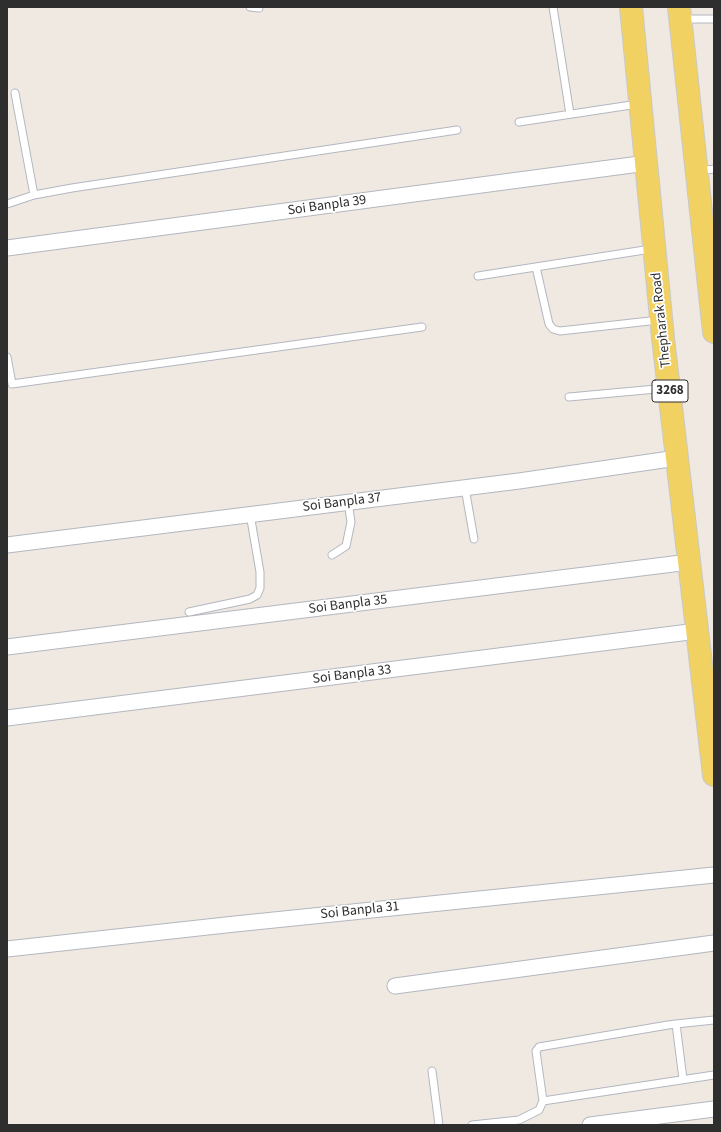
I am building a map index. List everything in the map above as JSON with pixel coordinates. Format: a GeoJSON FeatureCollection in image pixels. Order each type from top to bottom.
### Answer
{"type":"FeatureCollection","features":[{"type":"Feature","properties":{"kind":"main road","name":"Thepharak Road"},"geometry":{"type":"LineString","coordinates":[[631,7],[669,388],[714,775]]}},
{"type":"Feature","properties":{"kind":"main road"},"geometry":{"type":"LineString","coordinates":[[680,13],[706,170],[714,332]]}},
{"type":"Feature","properties":{"kind":"street","name":"Soi Banpla 39"},"geometry":{"type":"LineString","coordinates":[[7,248],[647,163]]}},
{"type":"Feature","properties":{"kind":"street","name":"Soi Banpla 37"},"geometry":{"type":"LineString","coordinates":[[7,545],[465,488],[677,458]]}},
{"type":"Feature","properties":{"kind":"street","name":"Soi Banpla 35"},"geometry":{"type":"LineString","coordinates":[[7,647],[689,562]]}},
{"type":"Feature","properties":{"kind":"street","name":"Soi Banpla 33"},"geometry":{"type":"LineString","coordinates":[[7,718],[697,631]]}},
{"type":"Feature","properties":{"kind":"street","name":"Soi Banpla 31"},"geometry":{"type":"LineString","coordinates":[[7,949],[714,875]]}},
{"type":"Feature","properties":{"kind":"street"},"geometry":{"type":"LineString","coordinates":[[395,986],[714,942]]}},
{"type":"Feature","properties":{"kind":"street"},"geometry":{"type":"LineString","coordinates":[[590,1125],[714,1110]]}},
{"type":"Feature","properties":{"kind":"lane"},"geometry":{"type":"LineString","coordinates":[[250,7],[259,8]]}},
{"type":"Feature","properties":{"kind":"lane"},"geometry":{"type":"LineString","coordinates":[[553,7],[570,114]]}},
{"type":"Feature","properties":{"kind":"lane"},"geometry":{"type":"LineString","coordinates":[[680,13],[714,19]]}},
{"type":"Feature","properties":{"kind":"lane"},"geometry":{"type":"LineString","coordinates":[[15,94],[34,195]]}},
{"type":"Feature","properties":{"kind":"lane"},"geometry":{"type":"LineString","coordinates":[[519,122],[640,104]]}},
{"type":"Feature","properties":{"kind":"lane"},"geometry":{"type":"LineString","coordinates":[[7,204],[34,195],[457,130]]}},
{"type":"Feature","properties":{"kind":"lane"},"geometry":{"type":"LineString","coordinates":[[478,276],[656,248]]}},
{"type":"Feature","properties":{"kind":"lane"},"geometry":{"type":"LineString","coordinates":[[536,267],[549,324],[553,329],[560,331],[662,320]]}},
{"type":"Feature","properties":{"kind":"lane"},"geometry":{"type":"LineString","coordinates":[[7,357],[12,384],[422,327]]}},
{"type":"Feature","properties":{"kind":"lane"},"geometry":{"type":"LineString","coordinates":[[569,397],[669,388]]}},
{"type":"Feature","properties":{"kind":"lane"},"geometry":{"type":"LineString","coordinates":[[465,488],[474,540]]}},
{"type":"Feature","properties":{"kind":"lane"},"geometry":{"type":"LineString","coordinates":[[332,555],[346,546],[351,522],[348,502]]}},
{"type":"Feature","properties":{"kind":"lane"},"geometry":{"type":"LineString","coordinates":[[190,612],[250,599],[257,595],[260,588],[260,572],[250,514]]}},
{"type":"Feature","properties":{"kind":"lane"},"geometry":{"type":"LineString","coordinates":[[472,1125],[519,1120],[539,1110],[543,1101],[536,1051],[539,1047],[676,1024],[714,1020]]}},
{"type":"Feature","properties":{"kind":"lane"},"geometry":{"type":"LineString","coordinates":[[676,1024],[683,1080]]}},
{"type":"Feature","properties":{"kind":"lane"},"geometry":{"type":"LineString","coordinates":[[432,1071],[439,1125]]}},
{"type":"Feature","properties":{"kind":"lane"},"geometry":{"type":"LineString","coordinates":[[543,1101],[714,1075]]}}]}
